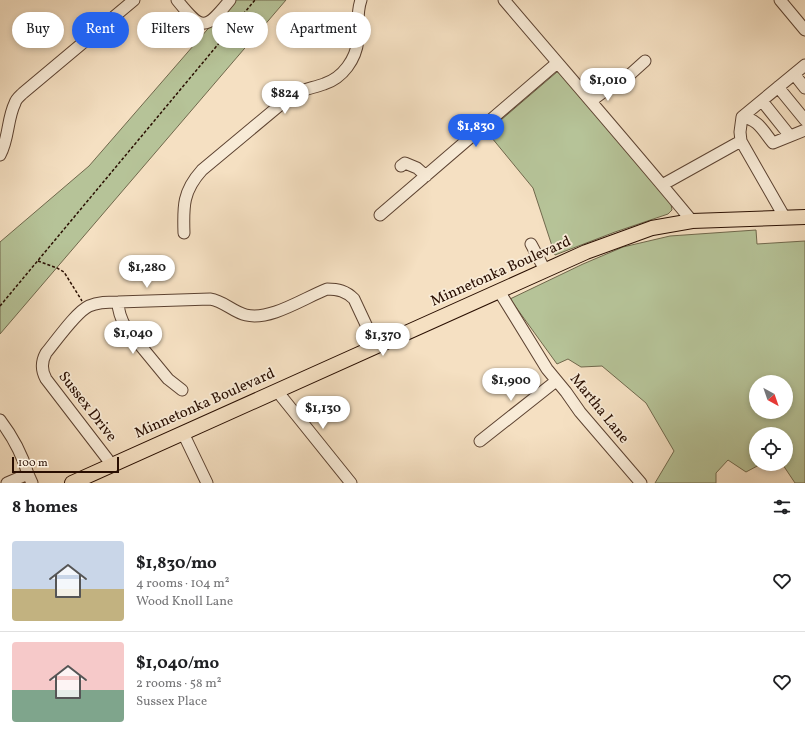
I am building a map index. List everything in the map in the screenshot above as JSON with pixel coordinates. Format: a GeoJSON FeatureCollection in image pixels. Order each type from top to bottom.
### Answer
{"type":"FeatureCollection","features":[{"type":"Feature","properties":{"kind":"main road","name":"Minnetonka Boulevard"},"geometry":{"type":"LineString","coordinates":[[72,483],[545,270],[586,252],[652,228],[692,221],[805,217]]}},
{"type":"Feature","properties":{"kind":"street"},"geometry":{"type":"LineString","coordinates":[[0,155],[8,136],[15,103],[23,93],[134,0]]}},
{"type":"Feature","properties":{"kind":"street"},"geometry":{"type":"LineString","coordinates":[[177,0],[192,18],[197,22],[203,23],[213,20],[230,0]]}},
{"type":"Feature","properties":{"kind":"street"},"geometry":{"type":"LineString","coordinates":[[184,233],[185,200],[188,189],[202,170],[292,95],[306,88],[325,84],[345,71],[352,61],[356,51],[358,39],[357,16],[361,0]]}},
{"type":"Feature","properties":{"kind":"street"},"geometry":{"type":"LineString","coordinates":[[504,0],[692,221]]}},
{"type":"Feature","properties":{"kind":"street"},"geometry":{"type":"LineString","coordinates":[[780,0],[805,30]]}},
{"type":"Feature","properties":{"kind":"street"},"geometry":{"type":"LineString","coordinates":[[591,101],[614,84],[625,79],[646,61]]}},
{"type":"Feature","properties":{"kind":"street"},"geometry":{"type":"LineString","coordinates":[[380,215],[557,63]]}},
{"type":"Feature","properties":{"kind":"street"},"geometry":{"type":"LineString","coordinates":[[785,218],[741,141],[740,132],[742,117],[805,65]]}},
{"type":"Feature","properties":{"kind":"street"},"geometry":{"type":"LineString","coordinates":[[794,74],[805,88]]}},
{"type":"Feature","properties":{"kind":"street"},"geometry":{"type":"LineString","coordinates":[[778,87],[805,120]]}},
{"type":"Feature","properties":{"kind":"street"},"geometry":{"type":"LineString","coordinates":[[762,101],[790,136]]}},
{"type":"Feature","properties":{"kind":"street"},"geometry":{"type":"LineString","coordinates":[[742,117],[750,118],[756,122],[773,144],[805,130]]}},
{"type":"Feature","properties":{"kind":"street"},"geometry":{"type":"LineString","coordinates":[[662,185],[741,141]]}},
{"type":"Feature","properties":{"kind":"street"},"geometry":{"type":"LineString","coordinates":[[401,166],[405,163],[412,164],[426,176]]}},
{"type":"Feature","properties":{"kind":"street"},"geometry":{"type":"LineString","coordinates":[[531,244],[545,270]]}},
{"type":"Feature","properties":{"kind":"street","name":"Sussex Drive"},"geometry":{"type":"LineString","coordinates":[[112,465],[46,379],[43,373],[43,359],[46,353],[79,314],[87,308],[96,304],[118,302],[210,299],[223,302],[245,315],[265,316],[327,289],[342,290],[354,300],[376,346]]}},
{"type":"Feature","properties":{"kind":"street","name":"Martha Lane"},"geometry":{"type":"LineString","coordinates":[[499,291],[547,369],[580,412],[641,483]]}},
{"type":"Feature","properties":{"kind":"street"},"geometry":{"type":"LineString","coordinates":[[118,302],[118,310],[121,320],[126,328],[168,379],[182,390]]}},
{"type":"Feature","properties":{"kind":"street"},"geometry":{"type":"LineString","coordinates":[[480,441],[556,381]]}},
{"type":"Feature","properties":{"kind":"street"},"geometry":{"type":"LineString","coordinates":[[277,391],[351,483]]}},
{"type":"Feature","properties":{"kind":"street"},"geometry":{"type":"LineString","coordinates":[[0,420],[17,445],[24,459],[30,478],[7,483]]}},
{"type":"Feature","properties":{"kind":"street"},"geometry":{"type":"LineString","coordinates":[[182,433],[207,483]]}},
{"type":"Feature","properties":{"kind":"path"},"geometry":{"type":"LineString","coordinates":[[0,306],[255,0]]}},
{"type":"Feature","properties":{"kind":"path"},"geometry":{"type":"LineString","coordinates":[[38,261],[53,266],[64,272],[87,308]]}},
{"type":"Feature","properties":{"kind":"green space"},"geometry":{"type":"Polygon","coordinates":[[[233,0],[286,0],[268,21],[268,12],[223,12],[233,0]]]}},
{"type":"Feature","properties":{"kind":"green space"},"geometry":{"type":"Polygon","coordinates":[[[212,24],[212,48],[245,48],[0,334],[0,242],[89,166],[191,48],[204,48],[204,33],[212,24]]]}},
{"type":"Feature","properties":{"kind":"green space"},"geometry":{"type":"Polygon","coordinates":[[[557,72],[560,73],[671,204],[672,210],[668,214],[555,255],[533,188],[487,132],[557,72]]]}},
{"type":"Feature","properties":{"kind":"green space"},"geometry":{"type":"Polygon","coordinates":[[[756,230],[757,244],[805,241],[805,483],[795,483],[787,471],[793,471],[793,427],[749,427],[749,470],[746,472],[728,460],[716,473],[716,483],[655,483],[674,451],[646,403],[602,366],[581,367],[568,359],[557,364],[510,299],[583,264],[623,247],[670,236],[756,230]]]}}]}
